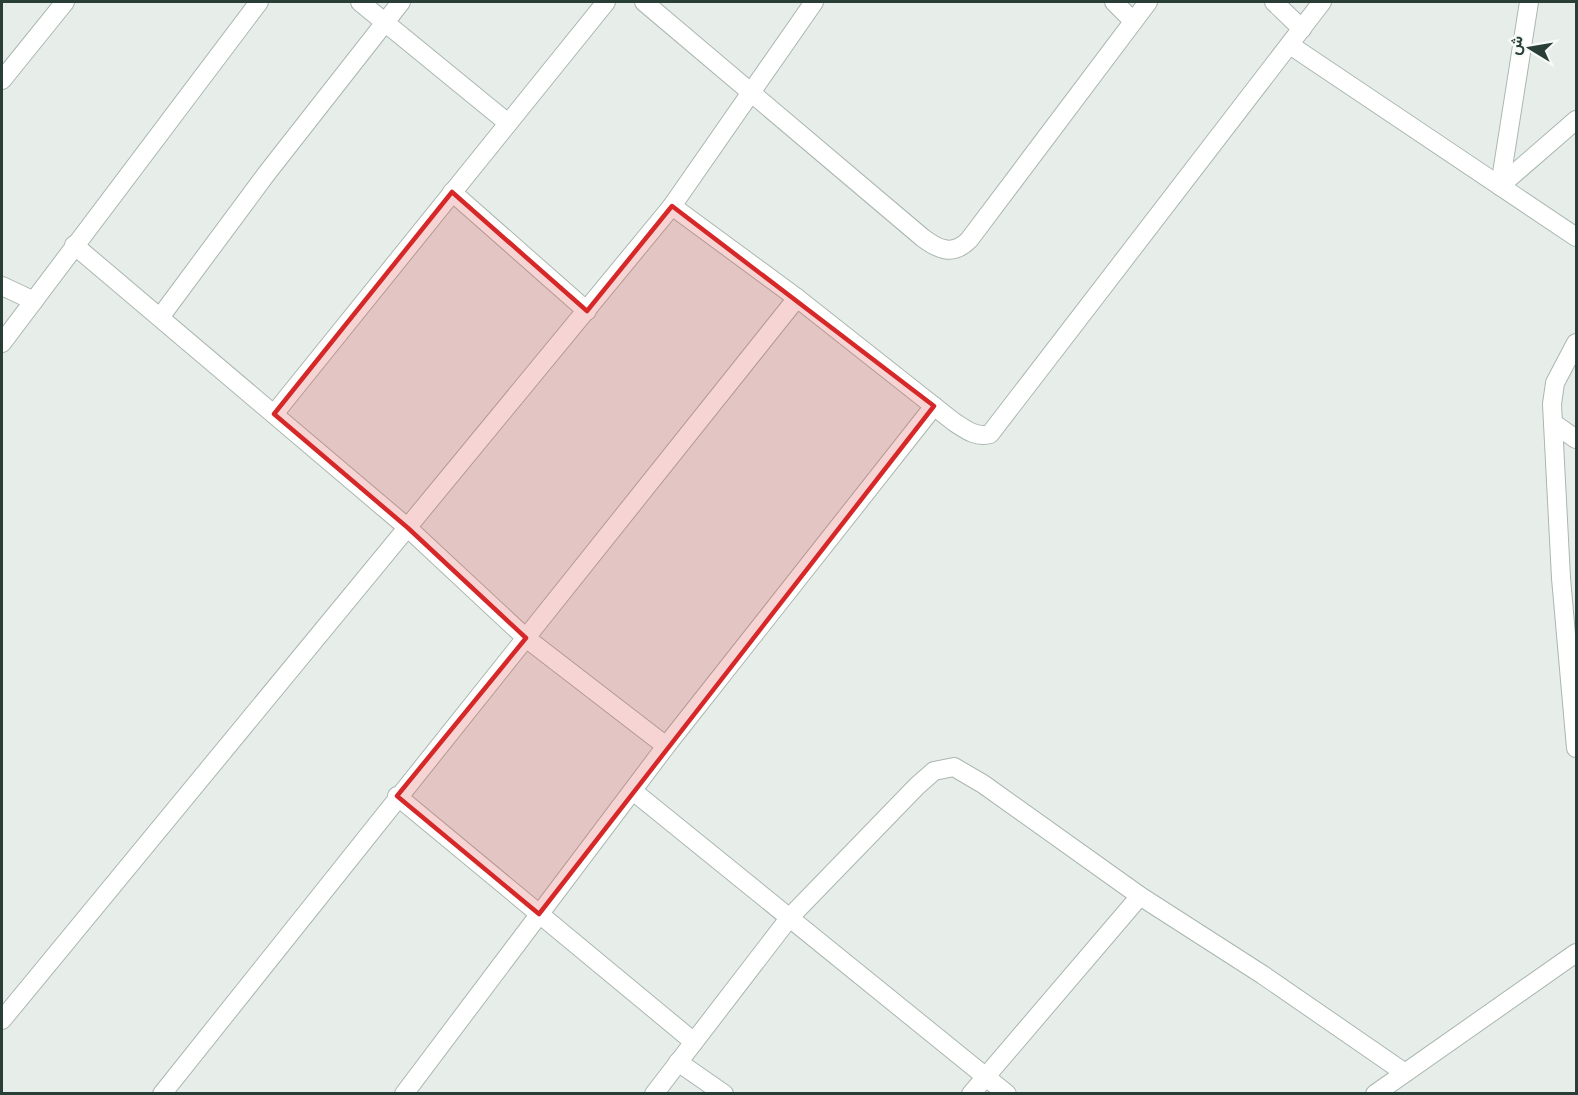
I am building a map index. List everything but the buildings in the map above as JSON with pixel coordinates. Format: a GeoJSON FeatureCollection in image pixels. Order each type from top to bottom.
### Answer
{"type":"FeatureCollection","features":[{"type":"Feature","properties":{"kind":"street"},"geometry":{"type":"LineString","coordinates":[[2,80],[65,2]]}},
{"type":"Feature","properties":{"kind":"street"},"geometry":{"type":"LineString","coordinates":[[2,343],[74,244],[259,2]]}},
{"type":"Feature","properties":{"kind":"street"},"geometry":{"type":"LineString","coordinates":[[360,2],[508,123]]}},
{"type":"Feature","properties":{"kind":"street"},"geometry":{"type":"LineString","coordinates":[[161,315],[401,2]]}},
{"type":"Feature","properties":{"kind":"street"},"geometry":{"type":"LineString","coordinates":[[274,414],[606,2]]}},
{"type":"Feature","properties":{"kind":"street"},"geometry":{"type":"LineString","coordinates":[[644,2],[934,247],[947,251],[959,250],[1148,2]]}},
{"type":"Feature","properties":{"kind":"street"},"geometry":{"type":"LineString","coordinates":[[2,1020],[672,206],[750,90],[814,2]]}},
{"type":"Feature","properties":{"kind":"street"},"geometry":{"type":"LineString","coordinates":[[1114,2],[1132,21]]}},
{"type":"Feature","properties":{"kind":"street"},"geometry":{"type":"LineString","coordinates":[[1274,2],[1302,29]]}},
{"type":"Feature","properties":{"kind":"street"},"geometry":{"type":"LineString","coordinates":[[672,206],[797,298],[969,432],[982,436],[990,434],[1322,2]]}},
{"type":"Feature","properties":{"kind":"street"},"geometry":{"type":"LineString","coordinates":[[1500,186],[1529,2]]}},
{"type":"Feature","properties":{"kind":"street"},"geometry":{"type":"LineString","coordinates":[[1290,45],[1576,237]]}},
{"type":"Feature","properties":{"kind":"street"},"geometry":{"type":"LineString","coordinates":[[1500,186],[1576,120]]}},
{"type":"Feature","properties":{"kind":"street"},"geometry":{"type":"LineString","coordinates":[[452,192],[587,310]]}},
{"type":"Feature","properties":{"kind":"street"},"geometry":{"type":"LineString","coordinates":[[74,244],[161,315],[408,528],[526,638],[666,746]]}},
{"type":"Feature","properties":{"kind":"street"},"geometry":{"type":"LineString","coordinates":[[2,286],[34,301]]}},
{"type":"Feature","properties":{"kind":"street"},"geometry":{"type":"LineString","coordinates":[[162,1094],[397,796],[797,298]]}},
{"type":"Feature","properties":{"kind":"street"},"geometry":{"type":"LineString","coordinates":[[1576,343],[1555,383],[1553,423],[1561,578],[1576,748]]}},
{"type":"Feature","properties":{"kind":"street"},"geometry":{"type":"LineString","coordinates":[[404,1094],[666,746],[934,406]]}},
{"type":"Feature","properties":{"kind":"street"},"geometry":{"type":"LineString","coordinates":[[1553,423],[1576,439]]}},
{"type":"Feature","properties":{"kind":"street"},"geometry":{"type":"LineString","coordinates":[[1561,578],[1576,590]]}},
{"type":"Feature","properties":{"kind":"street"},"geometry":{"type":"LineString","coordinates":[[654,1094],[790,917],[917,786],[934,771],[944,767],[954,767],[983,784],[1140,896],[1263,975],[1405,1073]]}},
{"type":"Feature","properties":{"kind":"street"},"geometry":{"type":"LineString","coordinates":[[633,791],[1007,1094]]}},
{"type":"Feature","properties":{"kind":"street"},"geometry":{"type":"LineString","coordinates":[[397,796],[694,1042]]}},
{"type":"Feature","properties":{"kind":"street"},"geometry":{"type":"LineString","coordinates":[[971,1094],[1140,896]]}},
{"type":"Feature","properties":{"kind":"street"},"geometry":{"type":"LineString","coordinates":[[1375,1094],[1576,953]]}},
{"type":"Feature","properties":{"kind":"street"},"geometry":{"type":"LineString","coordinates":[[678,1062],[724,1094]]}},
{"type":"Feature","properties":{"kind":"highlighted area"},"geometry":{"type":"Polygon","coordinates":[[[452,192],[587,311],[672,206],[934,406],[539,914],[397,796],[526,638],[408,528],[274,414],[452,192]]]}}]}
